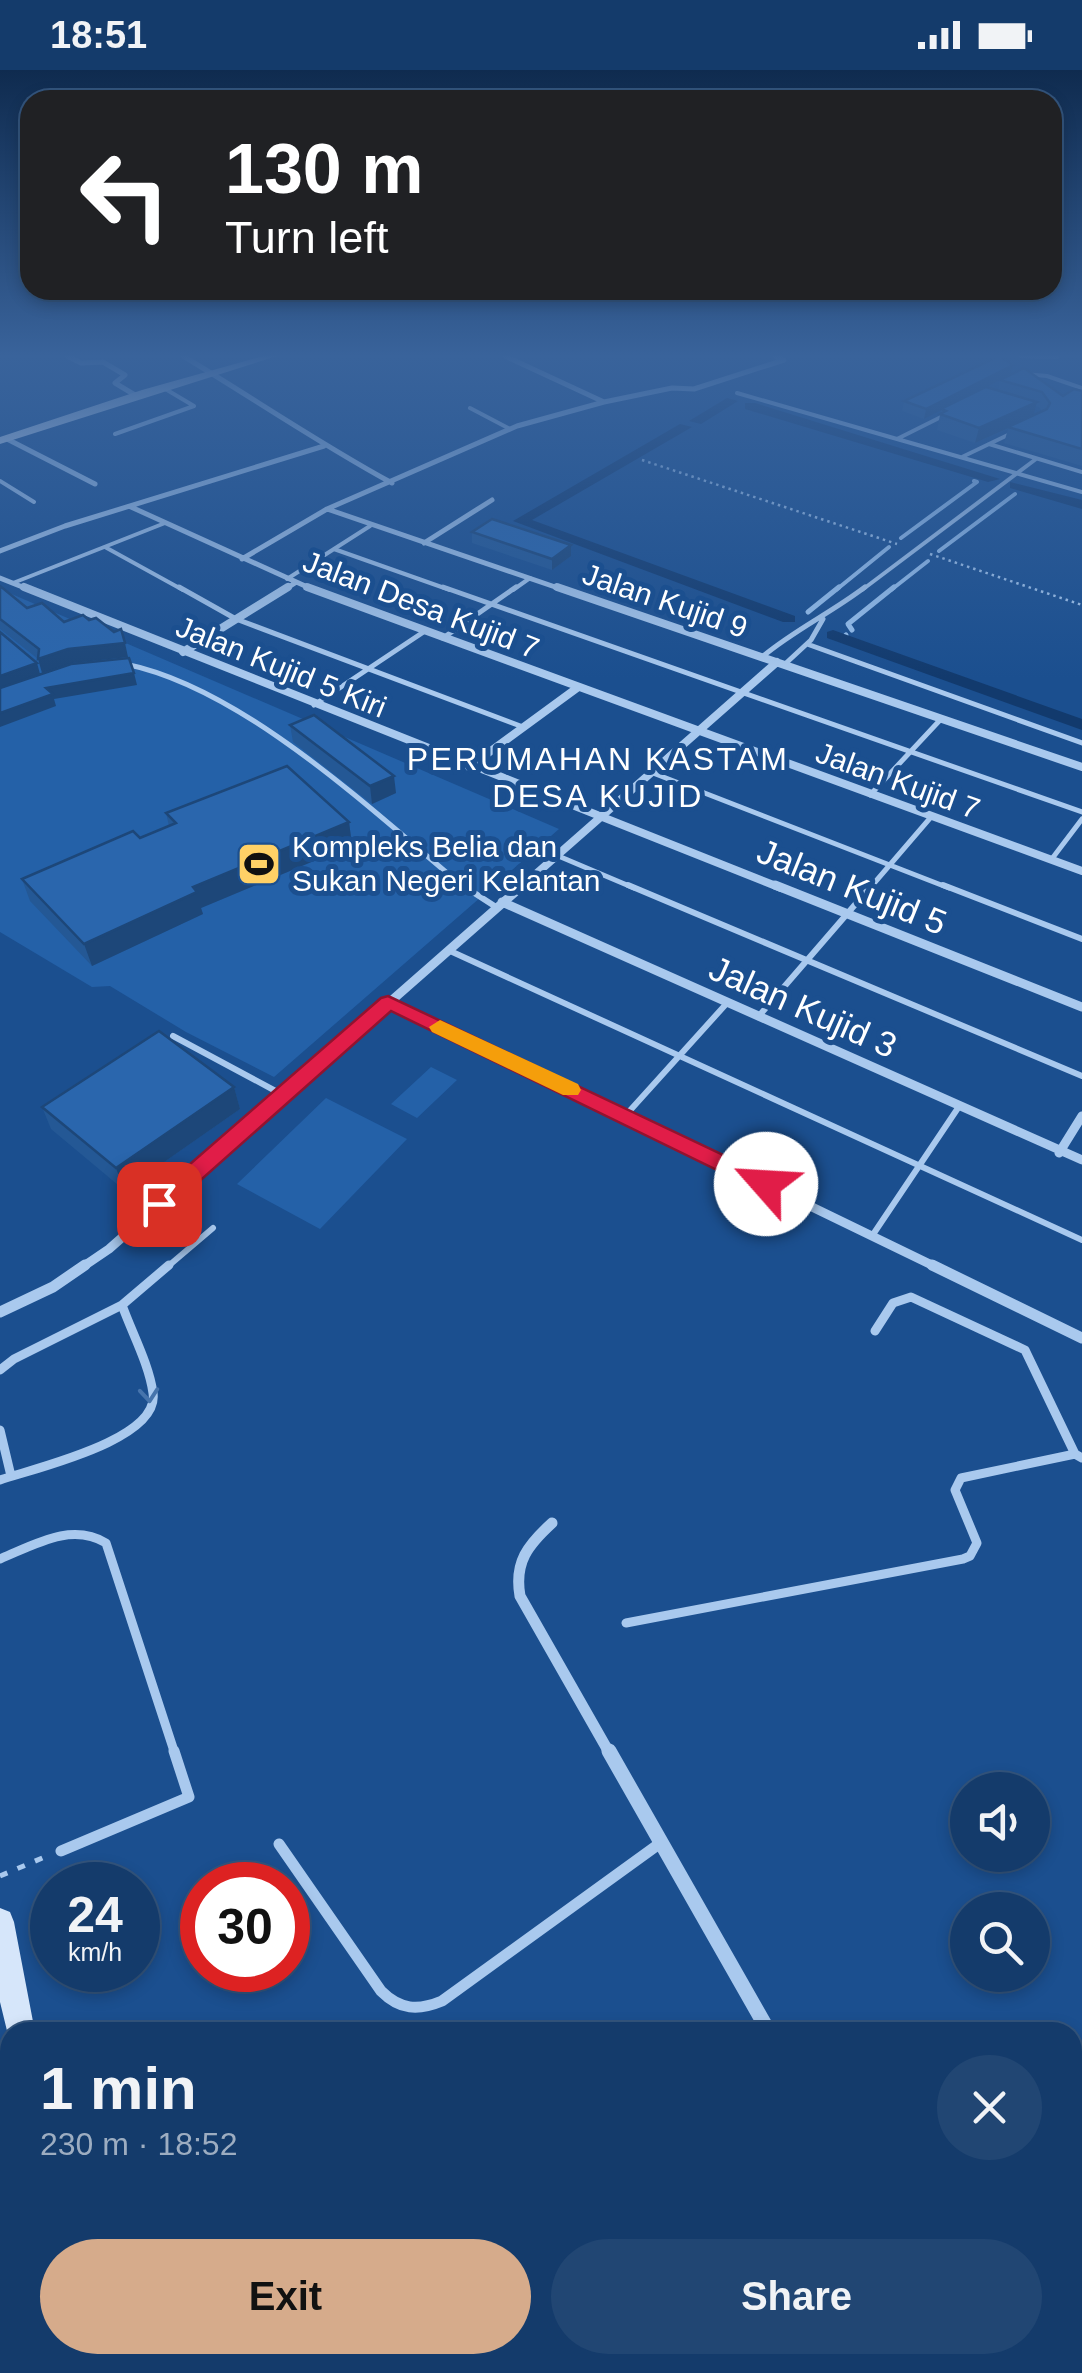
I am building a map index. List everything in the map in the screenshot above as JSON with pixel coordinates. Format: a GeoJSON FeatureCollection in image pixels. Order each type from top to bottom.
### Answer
{"type":"FeatureCollection","features":[{"type":"Feature","properties":{"kind":"main road"},"geometry":{"type":"LineString","coordinates":[[0,1922],[18,2022]]}},
{"type":"Feature","properties":{"kind":"street"},"geometry":{"type":"LineString","coordinates":[[53,463],[95,484]]}},
{"type":"Feature","properties":{"kind":"street"},"geometry":{"type":"LineString","coordinates":[[0,552],[65,526],[269,463]]}},
{"type":"Feature","properties":{"kind":"street"},"geometry":{"type":"LineString","coordinates":[[356,463],[392,483]]}},
{"type":"Feature","properties":{"kind":"street"},"geometry":{"type":"LineString","coordinates":[[242,558],[327,509],[434,463]]}},
{"type":"Feature","properties":{"kind":"street"},"geometry":{"type":"LineString","coordinates":[[424,543],[492,500]]}},
{"type":"Feature","properties":{"kind":"street","name":"Jalan Desa Kujid 7"},"geometry":{"type":"LineString","coordinates":[[131,507],[291,581],[699,734]]}},
{"type":"Feature","properties":{"kind":"street","name":"Jalan Kujid 9"},"geometry":{"type":"LineString","coordinates":[[327,509],[1082,768]]}},
{"type":"Feature","properties":{"kind":"street","name":"Jalan Kujid 5 Kiri"},"geometry":{"type":"LineString","coordinates":[[0,578],[602,816]]}},
{"type":"Feature","properties":{"kind":"street"},"geometry":{"type":"LineString","coordinates":[[183,652],[291,581]]}},
{"type":"Feature","properties":{"kind":"street"},"geometry":{"type":"LineString","coordinates":[[0,1312],[83,1269],[780,664]]}},
{"type":"Feature","properties":{"kind":"street"},"geometry":{"type":"LineString","coordinates":[[470,767],[577,688]]}},
{"type":"Feature","properties":{"kind":"street","name":"Jalan Kujid 7"},"geometry":{"type":"LineString","coordinates":[[699,734],[1082,871]]}},
{"type":"Feature","properties":{"kind":"street","name":"Jalan Kujid 5"},"geometry":{"type":"LineString","coordinates":[[602,816],[1082,1007]]}},
{"type":"Feature","properties":{"kind":"street","name":"Jalan Kujid 3"},"geometry":{"type":"LineString","coordinates":[[499,904],[1082,1160]]}},
{"type":"Feature","properties":{"kind":"street"},"geometry":{"type":"LineString","coordinates":[[388,1002],[1082,1338]]}},
{"type":"Feature","properties":{"kind":"street"},"geometry":{"type":"LineString","coordinates":[[1059,1153],[1082,1116]]}},
{"type":"Feature","properties":{"kind":"street"},"geometry":{"type":"LineString","coordinates":[[552,1523],[524,1550],[517,1564],[520,1596],[658,1844],[763,2022]]}},
{"type":"Feature","properties":{"kind":"lane"},"geometry":{"type":"LineString","coordinates":[[984,463],[1080,489]]}},
{"type":"Feature","properties":{"kind":"lane"},"geometry":{"type":"LineString","coordinates":[[762,658],[791,633],[823,619],[1030,463]]}},
{"type":"Feature","properties":{"kind":"lane"},"geometry":{"type":"LineString","coordinates":[[1052,463],[1082,472]]}},
{"type":"Feature","properties":{"kind":"lane"},"geometry":{"type":"LineString","coordinates":[[0,481],[34,502]]}},
{"type":"Feature","properties":{"kind":"lane"},"geometry":{"type":"LineString","coordinates":[[13,584],[166,523]]}},
{"type":"Feature","properties":{"kind":"lane"},"geometry":{"type":"LineString","coordinates":[[291,581],[370,526]]}},
{"type":"Feature","properties":{"kind":"lane"},"geometry":{"type":"LineString","coordinates":[[106,546],[236,619],[523,728]]}},
{"type":"Feature","properties":{"kind":"lane"},"geometry":{"type":"LineString","coordinates":[[334,548],[1082,815],[1052,860]]}},
{"type":"Feature","properties":{"kind":"lane"},"geometry":{"type":"LineString","coordinates":[[442,638],[530,578]]}},
{"type":"Feature","properties":{"kind":"lane"},"geometry":{"type":"LineString","coordinates":[[780,664],[807,644],[823,619]]}},
{"type":"Feature","properties":{"kind":"lane"},"geometry":{"type":"LineString","coordinates":[[314,705],[425,631]]}},
{"type":"Feature","properties":{"kind":"lane"},"geometry":{"type":"LineString","coordinates":[[807,644],[1082,743]]}},
{"type":"Feature","properties":{"kind":"lane"},"geometry":{"type":"LineString","coordinates":[[112,666],[148,667],[229,705],[478,898],[499,904]]}},
{"type":"Feature","properties":{"kind":"lane"},"geometry":{"type":"LineString","coordinates":[[870,795],[941,719]]}},
{"type":"Feature","properties":{"kind":"lane"},"geometry":{"type":"LineString","coordinates":[[653,772],[1082,939]]}},
{"type":"Feature","properties":{"kind":"lane"},"geometry":{"type":"LineString","coordinates":[[758,1017],[930,817]]}},
{"type":"Feature","properties":{"kind":"lane"},"geometry":{"type":"LineString","coordinates":[[556,856],[1082,1076]]}},
{"type":"Feature","properties":{"kind":"lane"},"geometry":{"type":"LineString","coordinates":[[448,950],[1082,1240]]}},
{"type":"Feature","properties":{"kind":"lane"},"geometry":{"type":"LineString","coordinates":[[625,1116],[727,1003]]}},
{"type":"Feature","properties":{"kind":"lane"},"geometry":{"type":"LineString","coordinates":[[173,1036],[283,1094]]}},
{"type":"Feature","properties":{"kind":"lane"},"geometry":{"type":"LineString","coordinates":[[872,1236],[958,1108]]}},
{"type":"Feature","properties":{"kind":"lane"},"geometry":{"type":"LineString","coordinates":[[0,1370],[122,1305],[213,1228]]}},
{"type":"Feature","properties":{"kind":"lane"},"geometry":{"type":"LineString","coordinates":[[626,1623],[963,1559],[970,1556],[976,1543],[955,1490],[961,1478],[1079,1456],[1031,1358],[1020,1347],[911,1297],[893,1303],[875,1331]]}},
{"type":"Feature","properties":{"kind":"lane"},"geometry":{"type":"LineString","coordinates":[[0,1480],[137,1428],[152,1410],[153,1392],[122,1305]]}},
{"type":"Feature","properties":{"kind":"lane"},"geometry":{"type":"LineString","coordinates":[[0,1430],[11,1476]]}},
{"type":"Feature","properties":{"kind":"lane"},"geometry":{"type":"LineString","coordinates":[[0,1559],[76,1532],[88,1532],[106,1543],[189,1797],[61,1850]]}},
{"type":"Feature","properties":{"kind":"lane"},"geometry":{"type":"LineString","coordinates":[[279,1844],[381,1990],[403,2008],[416,2010],[442,2001],[658,1844]]}},
{"type":"Feature","properties":{"kind":"path"},"geometry":{"type":"LineString","coordinates":[[653,463],[1082,605]]}},
{"type":"Feature","properties":{"kind":"path"},"geometry":{"type":"LineString","coordinates":[[0,1876],[61,1850]]}},
{"type":"Feature","properties":{"kind":"shaded area","name":"Kompleks Belia dan Sukan Negeri Kelantan"},"geometry":{"type":"Polygon","coordinates":[[[0,589],[559,829],[274,1077],[186,1032],[110,986],[92,987],[0,932],[0,589]]]}},
{"type":"Feature","properties":{"kind":"shaded area"},"geometry":{"type":"Polygon","coordinates":[[[431,1067],[457,1080],[417,1118],[391,1104],[431,1067]]]}},
{"type":"Feature","properties":{"kind":"shaded area"},"geometry":{"type":"Polygon","coordinates":[[[326,1098],[407,1139],[320,1229],[237,1184],[326,1098]]]}},
{"type":"Feature","properties":{"kind":"building"},"geometry":{"type":"Polygon","coordinates":[[[492,519],[571,545],[552,559],[472,532],[492,519]]]}},
{"type":"Feature","properties":{"kind":"building"},"geometry":{"type":"Polygon","coordinates":[[[0,586],[27,608],[42,603],[64,622],[83,615],[89,620],[96,618],[114,632],[121,629],[125,643],[68,649],[38,659],[39,649],[0,619],[0,586]]]}},
{"type":"Feature","properties":{"kind":"building"},"geometry":{"type":"Polygon","coordinates":[[[0,632],[37,663],[0,676],[0,632]]]}},
{"type":"Feature","properties":{"kind":"building"},"geometry":{"type":"Polygon","coordinates":[[[129,658],[134,673],[46,688],[53,694],[0,713],[0,688],[71,664],[129,658]]]}},
{"type":"Feature","properties":{"kind":"building"},"geometry":{"type":"Polygon","coordinates":[[[314,715],[394,776],[370,786],[290,725],[314,715]]]}},
{"type":"Feature","properties":{"kind":"building"},"geometry":{"type":"Polygon","coordinates":[[[287,766],[349,822],[193,887],[197,892],[84,944],[22,879],[133,831],[140,838],[176,823],[166,813],[287,766]]]}},
{"type":"Feature","properties":{"kind":"building"},"geometry":{"type":"Polygon","coordinates":[[[159,1031],[234,1087],[116,1168],[42,1107],[159,1031]]]}},
{"type":"Feature","properties":{"kind":"waterway"},"geometry":{"type":"LineString","coordinates":[[621,463],[520,521],[789,619]]}},
{"type":"Feature","properties":{"kind":"waterway"},"geometry":{"type":"LineString","coordinates":[[941,463],[993,479]]}},
{"type":"Feature","properties":{"kind":"waterway"},"geometry":{"type":"LineString","coordinates":[[901,538],[977,482],[974,481]]}},
{"type":"Feature","properties":{"kind":"waterway"},"geometry":{"type":"LineString","coordinates":[[1015,485],[1082,505]]}},
{"type":"Feature","properties":{"kind":"waterway"},"geometry":{"type":"LineString","coordinates":[[939,551],[1015,494]]}},
{"type":"Feature","properties":{"kind":"waterway"},"geometry":{"type":"LineString","coordinates":[[836,590],[889,547]]}},
{"type":"Feature","properties":{"kind":"waterway"},"geometry":{"type":"LineString","coordinates":[[891,590],[928,561]]}},
{"type":"Feature","properties":{"kind":"waterway"},"geometry":{"type":"LineString","coordinates":[[808,612],[839,587]]}},
{"type":"Feature","properties":{"kind":"waterway"},"geometry":{"type":"LineString","coordinates":[[852,630],[848,624],[894,587]]}},
{"type":"Feature","properties":{"kind":"waterway"},"geometry":{"type":"LineString","coordinates":[[833,635],[1082,725]]}},
{"type":"Feature","properties":{"kind":"waterway"},"geometry":{"type":"LineString","coordinates":[[843,638],[846,635]]}},
{"type":"Feature","properties":{"kind":"slow traffic"},"geometry":{"type":"LineString","coordinates":[[440,1027],[570,1090]]}},
{"type":"Feature","properties":{"kind":"place","name":"Kompleks Belia dan Sukan Negeri Kelantan"},"geometry":{"type":"Point","coordinates":[259,864]}},
{"type":"Feature","properties":{"kind":"district","name":"PERUMAHAN KASTAM DESA KUJID"},"geometry":{"type":"Point","coordinates":[598,778]}},
{"type":"Feature","properties":{"kind":"route"},"geometry":{"type":"LineString","coordinates":[[159,1204],[388,1002],[766,1184]]}}]}
